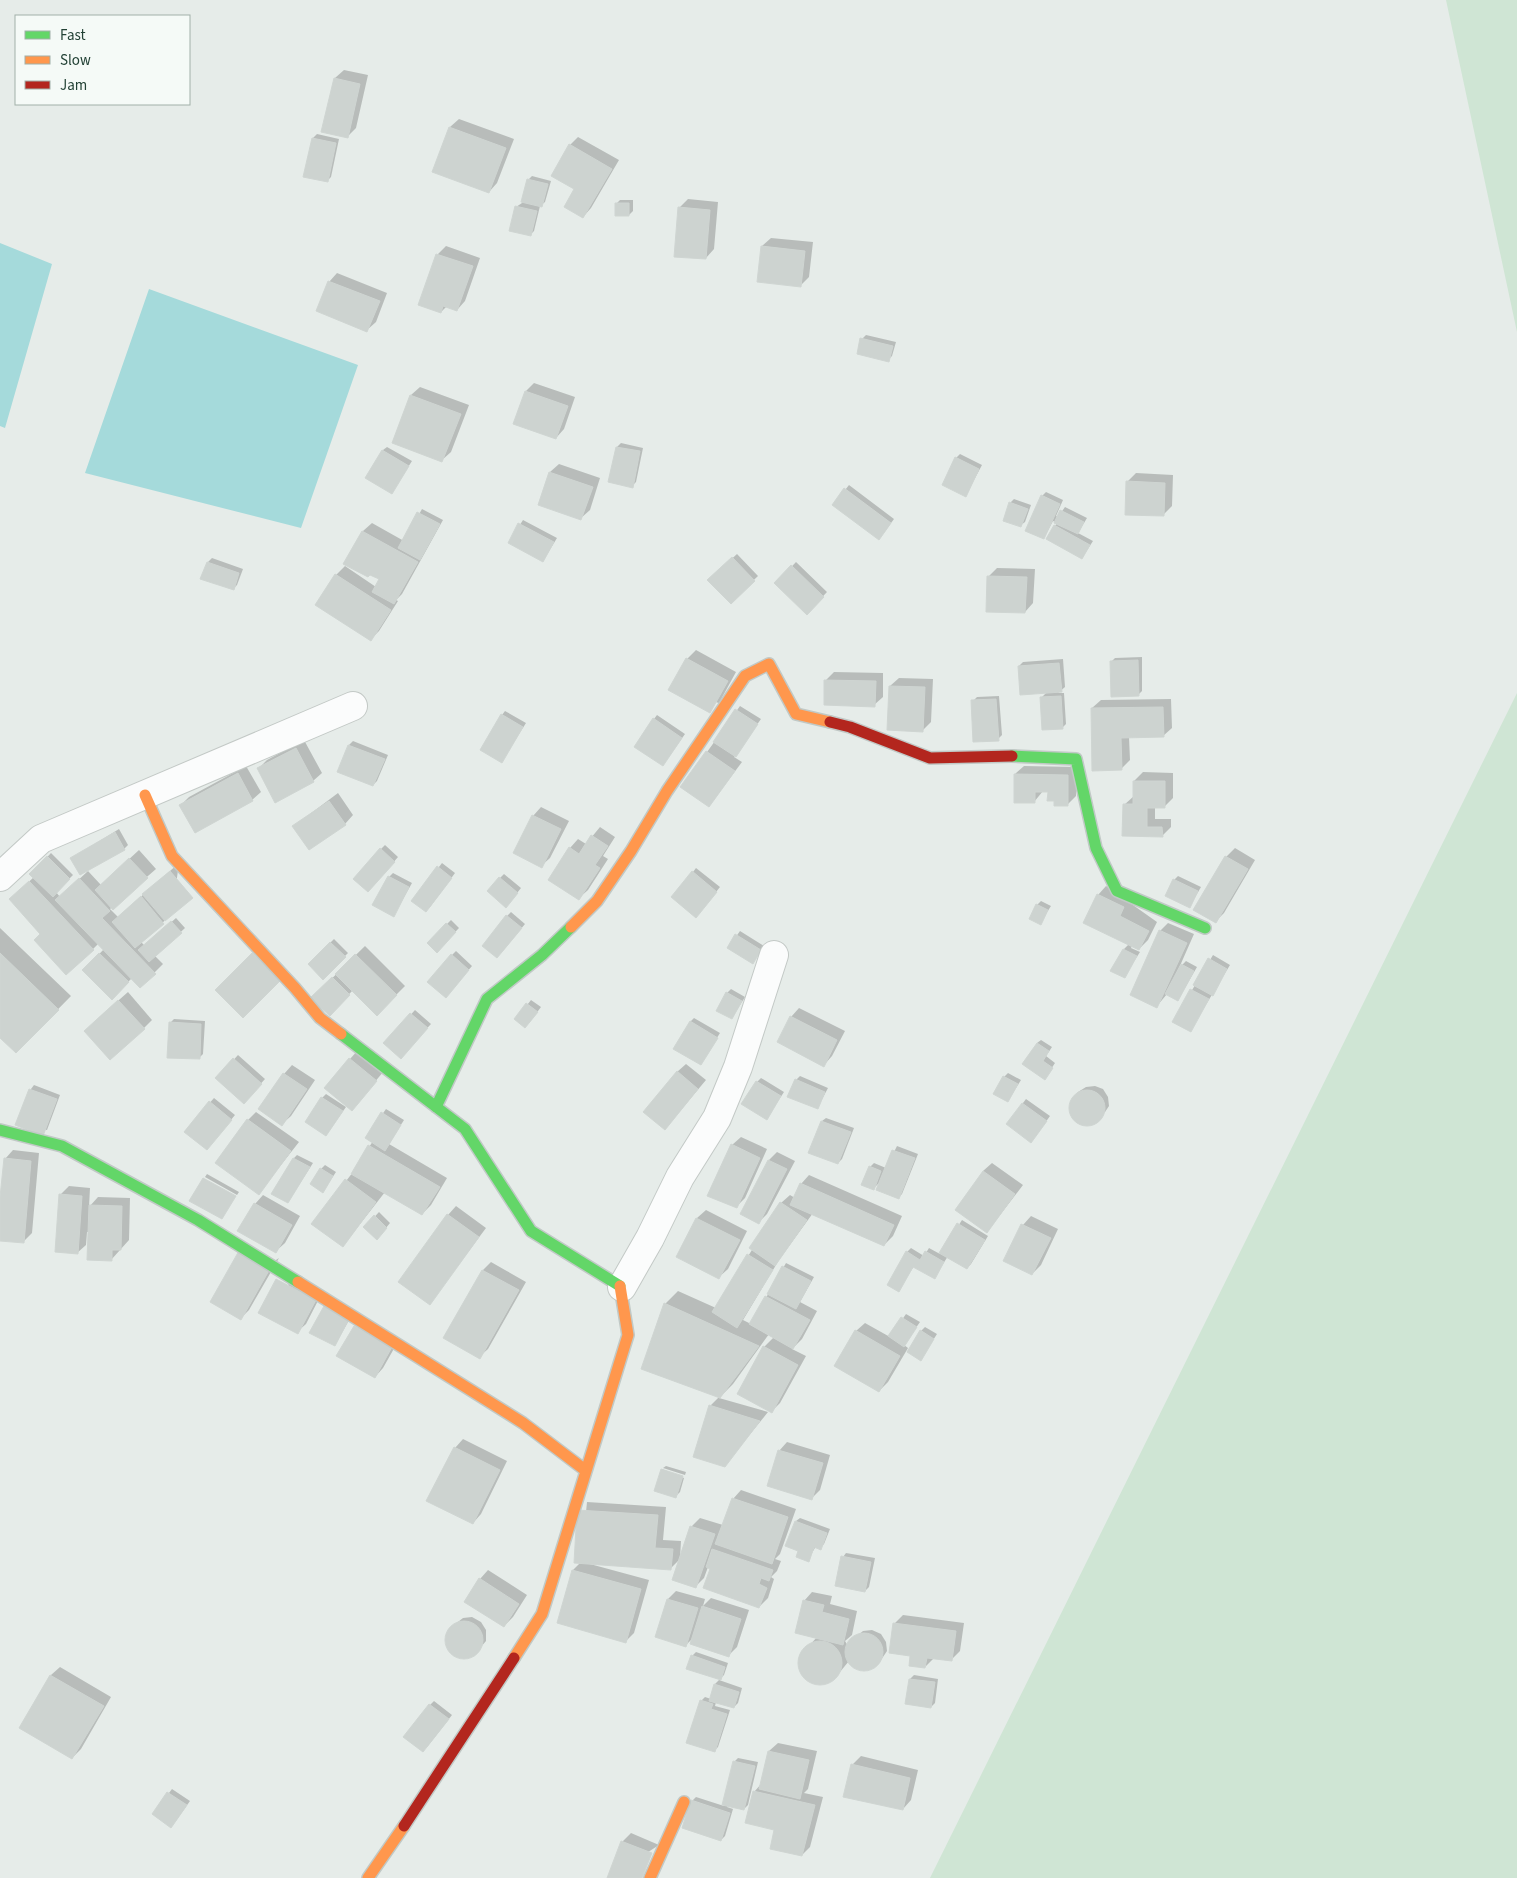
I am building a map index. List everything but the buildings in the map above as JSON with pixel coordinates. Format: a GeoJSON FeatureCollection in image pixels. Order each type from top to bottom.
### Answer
{"type":"FeatureCollection","features":[{"type":"Feature","properties":{"kind":"street"},"geometry":{"type":"LineString","coordinates":[[436,1107],[487,999],[542,955],[597,901],[631,852],[667,790],[745,676],[769,664],[796,714],[850,727],[930,758],[998,755],[1076,759],[1096,848],[1117,891],[1205,928]]}},
{"type":"Feature","properties":{"kind":"street"},"geometry":{"type":"LineString","coordinates":[[0,877],[41,839],[353,706]]}},
{"type":"Feature","properties":{"kind":"street"},"geometry":{"type":"LineString","coordinates":[[145,795],[172,856],[296,988],[320,1018],[465,1129],[531,1231],[622,1287]]}},
{"type":"Feature","properties":{"kind":"street"},"geometry":{"type":"LineString","coordinates":[[368,1878],[423,1798],[542,1614],[628,1335],[622,1287],[650,1238],[680,1177],[717,1118],[738,1068],[774,955]]}},
{"type":"Feature","properties":{"kind":"street"},"geometry":{"type":"LineString","coordinates":[[0,1130],[62,1146],[198,1220],[523,1423],[585,1470]]}},
{"type":"Feature","properties":{"kind":"street"},"geometry":{"type":"LineString","coordinates":[[650,1878],[684,1802]]}},
{"type":"Feature","properties":{"kind":"green space"},"geometry":{"type":"Polygon","coordinates":[[[1446,0],[1517,0],[1517,332],[1446,0]]]}},
{"type":"Feature","properties":{"kind":"green space"},"geometry":{"type":"Polygon","coordinates":[[[1517,693],[1517,1878],[930,1878],[1517,693]]]}},
{"type":"Feature","properties":{"kind":"water"},"geometry":{"type":"Polygon","coordinates":[[[0,243],[52,264],[5,428],[0,426],[0,243]]]}},
{"type":"Feature","properties":{"kind":"water"},"geometry":{"type":"Polygon","coordinates":[[[149,289],[358,365],[301,528],[85,473],[149,289]]]}},
{"type":"Feature","properties":{"kind":"traffic: fast"},"geometry":{"type":"LineString","coordinates":[[1012,756],[1076,759],[1096,848],[1117,891],[1205,928]]}},
{"type":"Feature","properties":{"kind":"traffic: fast"},"geometry":{"type":"LineString","coordinates":[[436,1107],[487,999],[542,955],[571,927]]}},
{"type":"Feature","properties":{"kind":"traffic: fast"},"geometry":{"type":"LineString","coordinates":[[341,1034],[465,1129],[531,1231],[620,1286]]}},
{"type":"Feature","properties":{"kind":"traffic: fast"},"geometry":{"type":"LineString","coordinates":[[0,1130],[62,1146],[198,1220],[298,1282]]}},
{"type":"Feature","properties":{"kind":"traffic: slow"},"geometry":{"type":"LineString","coordinates":[[571,927],[597,901],[631,851],[667,791],[745,676],[769,664],[796,714],[830,722]]}},
{"type":"Feature","properties":{"kind":"traffic: slow"},"geometry":{"type":"LineString","coordinates":[[145,795],[172,856],[295,988],[320,1018],[341,1034]]}},
{"type":"Feature","properties":{"kind":"traffic: slow"},"geometry":{"type":"LineString","coordinates":[[298,1282],[523,1423],[585,1470]]}},
{"type":"Feature","properties":{"kind":"traffic: slow"},"geometry":{"type":"LineString","coordinates":[[514,1658],[542,1614],[628,1335],[620,1286]]}},
{"type":"Feature","properties":{"kind":"traffic: slow"},"geometry":{"type":"LineString","coordinates":[[650,1878],[684,1802]]}},
{"type":"Feature","properties":{"kind":"traffic: slow"},"geometry":{"type":"LineString","coordinates":[[368,1878],[404,1826]]}},
{"type":"Feature","properties":{"kind":"traffic: jam"},"geometry":{"type":"LineString","coordinates":[[830,722],[850,727],[930,758],[1012,756]]}},
{"type":"Feature","properties":{"kind":"traffic: jam"},"geometry":{"type":"LineString","coordinates":[[404,1826],[514,1658]]}}]}
